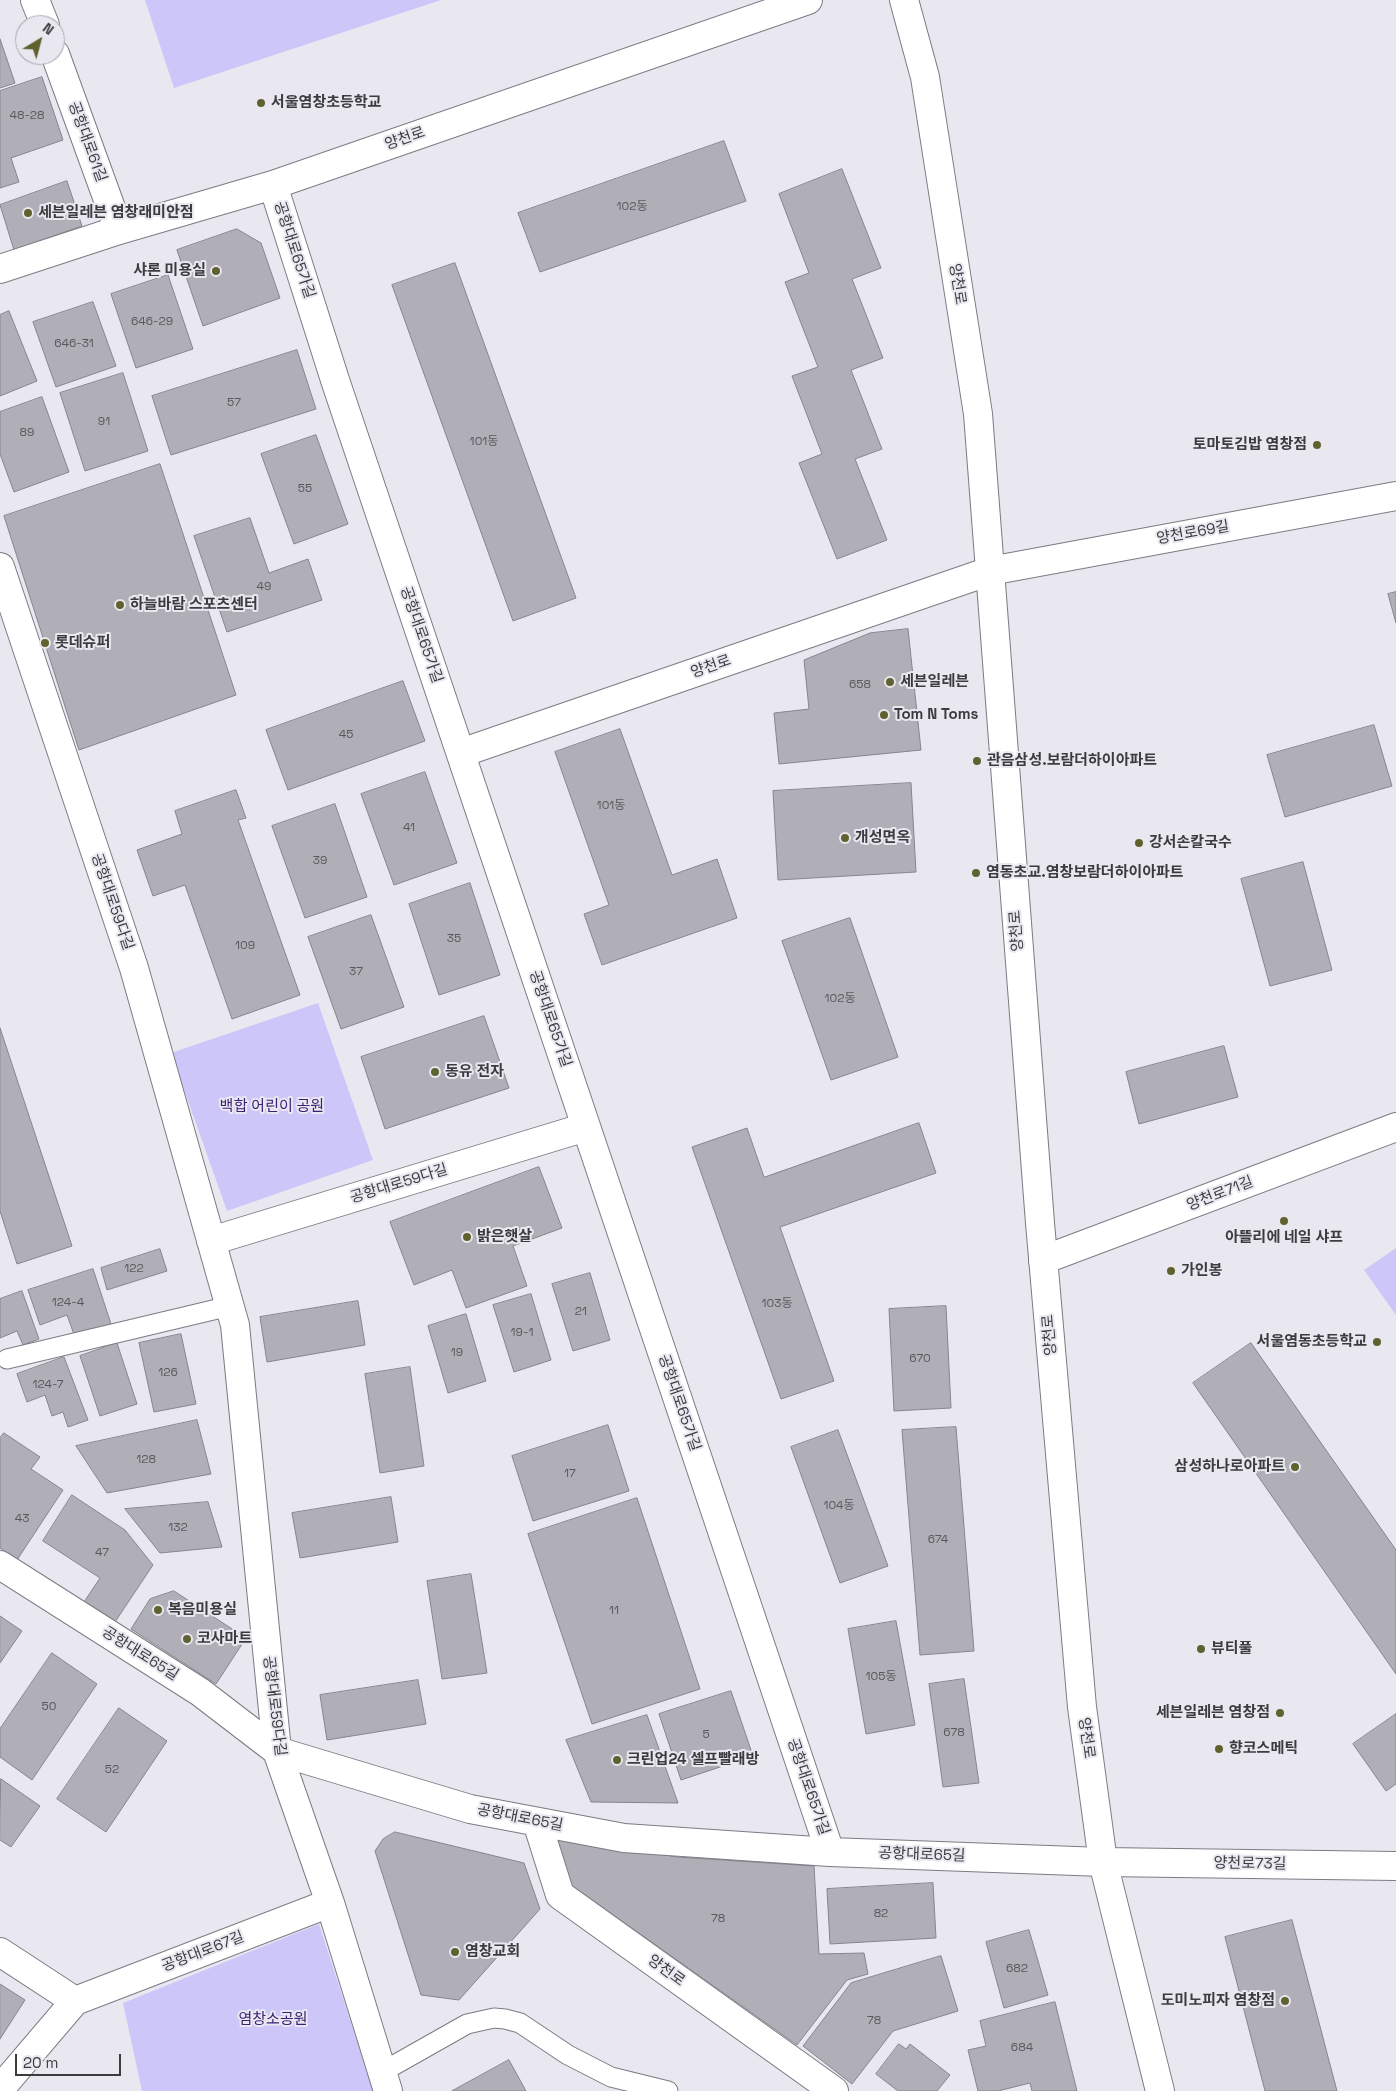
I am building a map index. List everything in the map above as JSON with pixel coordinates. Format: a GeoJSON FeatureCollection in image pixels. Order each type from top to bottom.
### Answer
{"type":"FeatureCollection","features":[{"type":"Feature","properties":{"kind":"street"},"geometry":{"type":"LineString","coordinates":[[35,0],[40,15]]}},
{"type":"Feature","properties":{"kind":"street","name":"양천로"},"geometry":{"type":"LineString","coordinates":[[0,269],[119,230],[273,185],[808,0]]}},
{"type":"Feature","properties":{"kind":"street","name":"양천로"},"geometry":{"type":"LineString","coordinates":[[904,0],[925,77],[978,414],[1043,1260],[1082,1707],[1103,1862],[1160,2091]]}},
{"type":"Feature","properties":{"kind":"street","name":"공항대로61길"},"geometry":{"type":"LineString","coordinates":[[59,65],[119,230]]}},
{"type":"Feature","properties":{"kind":"street","name":"공항대로65가길"},"geometry":{"type":"LineString","coordinates":[[273,185],[335,380],[830,1852]]}},
{"type":"Feature","properties":{"kind":"street","name":"양천로69길"},"geometry":{"type":"LineString","coordinates":[[990,571],[1396,496]]}},
{"type":"Feature","properties":{"kind":"street","name":"공항대로59다길"},"geometry":{"type":"LineString","coordinates":[[0,567],[134,968],[236,1324],[277,1751],[330,1903],[385,2081]]}},
{"type":"Feature","properties":{"kind":"street","name":"양천로"},"geometry":{"type":"LineString","coordinates":[[460,753],[990,571]]}},
{"type":"Feature","properties":{"kind":"street","name":"공항대로59다길"},"geometry":{"type":"LineString","coordinates":[[212,1241],[586,1127]]}},
{"type":"Feature","properties":{"kind":"street","name":"양천로71길"},"geometry":{"type":"LineString","coordinates":[[1043,1260],[1396,1127]]}},
{"type":"Feature","properties":{"kind":"street","name":"공항대로65길"},"geometry":{"type":"LineString","coordinates":[[0,1565],[200,1692],[277,1751],[470,1809],[624,1838],[830,1852],[1103,1862]]}},
{"type":"Feature","properties":{"kind":"street","name":"양천로"},"geometry":{"type":"LineString","coordinates":[[537,1822],[560,1895],[834,2091]]}},
{"type":"Feature","properties":{"kind":"street","name":"양천로73길"},"geometry":{"type":"LineString","coordinates":[[1103,1862],[1396,1866]]}},
{"type":"Feature","properties":{"kind":"street","name":"공항대로67길"},"geometry":{"type":"LineString","coordinates":[[0,2089],[75,2002],[330,1903]]}},
{"type":"Feature","properties":{"kind":"street"},"geometry":{"type":"LineString","coordinates":[[0,1952],[75,2002]]}},
{"type":"Feature","properties":{"kind":"lane"},"geometry":{"type":"LineString","coordinates":[[8,1359],[230,1306]]}},
{"type":"Feature","properties":{"kind":"lane"},"geometry":{"type":"LineString","coordinates":[[385,2081],[467,2024],[494,2018],[520,2023],[568,2055],[611,2077],[668,2091]]}},
{"type":"Feature","properties":{"kind":"green space"},"geometry":{"type":"Polygon","coordinates":[[[145,0],[441,0],[174,88],[145,0]]]}},
{"type":"Feature","properties":{"kind":"green space","name":"백합 어린이 공원"},"geometry":{"type":"Polygon","coordinates":[[[318,1003],[373,1160],[227,1211],[171,1053],[318,1003]]]}},
{"type":"Feature","properties":{"kind":"green space"},"geometry":{"type":"Polygon","coordinates":[[[1396,1248],[1396,1315],[1364,1270],[1396,1248]]]}},
{"type":"Feature","properties":{"kind":"green space","name":"염창소공원"},"geometry":{"type":"Polygon","coordinates":[[[319,1924],[373,2091],[142,2091],[123,2003],[319,1924]]]}},
{"type":"Feature","properties":{"kind":"building"},"geometry":{"type":"Polygon","coordinates":[[[0,39],[15,83],[0,88],[0,39]]]}},
{"type":"Feature","properties":{"kind":"building"},"geometry":{"type":"Polygon","coordinates":[[[42,77],[63,140],[11,158],[19,182],[0,188],[0,91],[42,77]]]}},
{"type":"Feature","properties":{"kind":"building"},"geometry":{"type":"Polygon","coordinates":[[[724,141],[746,201],[540,272],[518,213],[724,141]]]}},
{"type":"Feature","properties":{"kind":"building"},"geometry":{"type":"Polygon","coordinates":[[[842,169],[881,268],[852,279],[883,358],[851,370],[882,449],[855,459],[887,540],[837,559],[799,463],[822,454],[792,376],[818,367],[785,282],[809,273],[779,194],[842,169]]]}},
{"type":"Feature","properties":{"kind":"building"},"geometry":{"type":"Polygon","coordinates":[[[67,181],[82,226],[14,250],[0,205],[67,181]]]}},
{"type":"Feature","properties":{"kind":"building"},"geometry":{"type":"Polygon","coordinates":[[[237,229],[261,243],[280,298],[203,326],[177,250],[237,229]]]}},
{"type":"Feature","properties":{"kind":"building"},"geometry":{"type":"Polygon","coordinates":[[[455,263],[576,598],[513,621],[392,285],[455,263]]]}},
{"type":"Feature","properties":{"kind":"building"},"geometry":{"type":"Polygon","coordinates":[[[168,275],[193,349],[136,368],[111,294],[168,275]]]}},
{"type":"Feature","properties":{"kind":"building"},"geometry":{"type":"Polygon","coordinates":[[[93,302],[116,366],[56,387],[33,322],[93,302]]]}},
{"type":"Feature","properties":{"kind":"building"},"geometry":{"type":"Polygon","coordinates":[[[9,311],[37,381],[0,396],[0,315],[9,311]]]}},
{"type":"Feature","properties":{"kind":"building"},"geometry":{"type":"Polygon","coordinates":[[[297,350],[316,409],[171,455],[152,396],[297,350]]]}},
{"type":"Feature","properties":{"kind":"building"},"geometry":{"type":"Polygon","coordinates":[[[123,373],[148,451],[85,471],[60,393],[123,373]]]}},
{"type":"Feature","properties":{"kind":"building"},"geometry":{"type":"Polygon","coordinates":[[[42,397],[69,472],[14,492],[0,454],[0,412],[42,397]]]}},
{"type":"Feature","properties":{"kind":"building"},"geometry":{"type":"Polygon","coordinates":[[[316,435],[348,524],[294,544],[261,454],[316,435]]]}},
{"type":"Feature","properties":{"kind":"building","name":"하늘바람 스포츠센터"},"geometry":{"type":"Polygon","coordinates":[[[160,464],[236,695],[79,750],[4,516],[160,464]]]}},
{"type":"Feature","properties":{"kind":"building"},"geometry":{"type":"Polygon","coordinates":[[[250,518],[269,573],[308,559],[322,600],[227,632],[194,536],[250,518]]]}},
{"type":"Feature","properties":{"kind":"building"},"geometry":{"type":"Polygon","coordinates":[[[1396,592],[1396,623],[1388,594],[1396,592]]]}},
{"type":"Feature","properties":{"kind":"building"},"geometry":{"type":"Polygon","coordinates":[[[908,629],[921,750],[779,764],[774,713],[809,709],[804,660],[870,633],[908,629]]]}},
{"type":"Feature","properties":{"kind":"building"},"geometry":{"type":"Polygon","coordinates":[[[403,681],[425,741],[288,790],[266,730],[403,681]]]}},
{"type":"Feature","properties":{"kind":"building"},"geometry":{"type":"Polygon","coordinates":[[[1374,725],[1392,786],[1285,817],[1267,755],[1374,725]]]}},
{"type":"Feature","properties":{"kind":"building"},"geometry":{"type":"Polygon","coordinates":[[[620,729],[672,875],[717,859],[737,918],[602,965],[584,914],[609,905],[555,752],[620,729]]]}},
{"type":"Feature","properties":{"kind":"building"},"geometry":{"type":"Polygon","coordinates":[[[425,772],[457,863],[394,885],[361,794],[425,772]]]}},
{"type":"Feature","properties":{"kind":"building"},"geometry":{"type":"Polygon","coordinates":[[[911,783],[916,872],[778,880],[773,791],[911,783]]]}},
{"type":"Feature","properties":{"kind":"building"},"geometry":{"type":"Polygon","coordinates":[[[236,790],[246,818],[238,820],[300,995],[232,1019],[185,885],[153,896],[137,850],[182,834],[175,811],[236,790]]]}},
{"type":"Feature","properties":{"kind":"building"},"geometry":{"type":"Polygon","coordinates":[[[335,804],[367,897],[305,918],[272,826],[335,804]]]}},
{"type":"Feature","properties":{"kind":"building"},"geometry":{"type":"Polygon","coordinates":[[[1303,862],[1332,970],[1270,986],[1241,879],[1303,862]]]}},
{"type":"Feature","properties":{"kind":"building"},"geometry":{"type":"Polygon","coordinates":[[[470,883],[500,975],[439,995],[409,904],[470,883]]]}},
{"type":"Feature","properties":{"kind":"building"},"geometry":{"type":"Polygon","coordinates":[[[371,915],[404,1007],[341,1029],[308,937],[371,915]]]}},
{"type":"Feature","properties":{"kind":"building"},"geometry":{"type":"Polygon","coordinates":[[[850,918],[898,1057],[831,1080],[782,941],[850,918]]]}},
{"type":"Feature","properties":{"kind":"building","name":"동유 전자"},"geometry":{"type":"Polygon","coordinates":[[[484,1016],[509,1088],[385,1129],[361,1057],[484,1016]]]}},
{"type":"Feature","properties":{"kind":"building"},"geometry":{"type":"Polygon","coordinates":[[[0,1028],[72,1246],[17,1264],[0,1211],[0,1028]]]}},
{"type":"Feature","properties":{"kind":"building"},"geometry":{"type":"Polygon","coordinates":[[[1224,1046],[1238,1097],[1139,1124],[1126,1072],[1224,1046]]]}},
{"type":"Feature","properties":{"kind":"building"},"geometry":{"type":"Polygon","coordinates":[[[919,1123],[936,1173],[780,1227],[834,1381],[781,1399],[692,1147],[747,1128],[764,1177],[919,1123]]]}},
{"type":"Feature","properties":{"kind":"building","name":"밝은햇살"},"geometry":{"type":"Polygon","coordinates":[[[539,1167],[562,1228],[513,1246],[527,1286],[466,1308],[452,1270],[414,1285],[390,1222],[539,1167]]]}},
{"type":"Feature","properties":{"kind":"building"},"geometry":{"type":"Polygon","coordinates":[[[160,1249],[167,1271],[107,1290],[101,1268],[160,1249]]]}},
{"type":"Feature","properties":{"kind":"building"},"geometry":{"type":"Polygon","coordinates":[[[93,1269],[112,1327],[76,1340],[67,1315],[40,1325],[28,1290],[93,1269]]]}},
{"type":"Feature","properties":{"kind":"building"},"geometry":{"type":"Polygon","coordinates":[[[590,1273],[610,1340],[573,1351],[552,1284],[590,1273]]]}},
{"type":"Feature","properties":{"kind":"building"},"geometry":{"type":"Polygon","coordinates":[[[22,1291],[39,1339],[23,1345],[17,1331],[0,1338],[0,1299],[22,1291]]]}},
{"type":"Feature","properties":{"kind":"building"},"geometry":{"type":"Polygon","coordinates":[[[531,1294],[551,1360],[514,1372],[493,1305],[531,1294]]]}},
{"type":"Feature","properties":{"kind":"building"},"geometry":{"type":"Polygon","coordinates":[[[358,1301],[365,1345],[267,1362],[260,1317],[358,1301]]]}},
{"type":"Feature","properties":{"kind":"building"},"geometry":{"type":"Polygon","coordinates":[[[946,1306],[951,1408],[894,1411],[889,1309],[946,1306]]]}},
{"type":"Feature","properties":{"kind":"building"},"geometry":{"type":"Polygon","coordinates":[[[466,1314],[486,1381],[448,1393],[428,1326],[466,1314]]]}},
{"type":"Feature","properties":{"kind":"building"},"geometry":{"type":"Polygon","coordinates":[[[181,1334],[196,1404],[154,1412],[139,1343],[181,1334]]]}},
{"type":"Feature","properties":{"kind":"building"},"geometry":{"type":"Polygon","coordinates":[[[117,1343],[137,1404],[100,1416],[80,1356],[117,1343]]]}},
{"type":"Feature","properties":{"kind":"building","name":"삼성하나로아파트"},"geometry":{"type":"Polygon","coordinates":[[[1251,1343],[1396,1550],[1396,1674],[1193,1383],[1251,1343]]]}},
{"type":"Feature","properties":{"kind":"building"},"geometry":{"type":"Polygon","coordinates":[[[64,1357],[88,1420],[68,1427],[63,1412],[52,1416],[45,1395],[27,1402],[17,1374],[64,1357]]]}},
{"type":"Feature","properties":{"kind":"building"},"geometry":{"type":"Polygon","coordinates":[[[410,1367],[424,1466],[380,1473],[365,1374],[410,1367]]]}},
{"type":"Feature","properties":{"kind":"building"},"geometry":{"type":"Polygon","coordinates":[[[197,1420],[211,1474],[107,1493],[76,1446],[197,1420]]]}},
{"type":"Feature","properties":{"kind":"building"},"geometry":{"type":"Polygon","coordinates":[[[608,1425],[629,1491],[533,1521],[512,1456],[608,1425]]]}},
{"type":"Feature","properties":{"kind":"building"},"geometry":{"type":"Polygon","coordinates":[[[956,1427],[974,1651],[920,1655],[902,1430],[956,1427]]]}},
{"type":"Feature","properties":{"kind":"building"},"geometry":{"type":"Polygon","coordinates":[[[838,1430],[888,1566],[840,1583],[791,1447],[838,1430]]]}},
{"type":"Feature","properties":{"kind":"building"},"geometry":{"type":"Polygon","coordinates":[[[4,1433],[40,1457],[31,1469],[63,1490],[17,1560],[0,1548],[0,1438],[4,1433]]]}},
{"type":"Feature","properties":{"kind":"building"},"geometry":{"type":"Polygon","coordinates":[[[72,1495],[125,1530],[153,1565],[113,1625],[82,1605],[100,1578],[43,1541],[72,1495]]]}},
{"type":"Feature","properties":{"kind":"building"},"geometry":{"type":"Polygon","coordinates":[[[391,1497],[398,1542],[300,1558],[292,1513],[391,1497]]]}},
{"type":"Feature","properties":{"kind":"building"},"geometry":{"type":"Polygon","coordinates":[[[637,1498],[700,1689],[592,1724],[528,1534],[637,1498]]]}},
{"type":"Feature","properties":{"kind":"building"},"geometry":{"type":"Polygon","coordinates":[[[208,1502],[222,1547],[160,1553],[125,1509],[208,1502]]]}},
{"type":"Feature","properties":{"kind":"building"},"geometry":{"type":"Polygon","coordinates":[[[471,1574],[487,1673],[442,1679],[427,1581],[471,1574]]]}},
{"type":"Feature","properties":{"kind":"building"},"geometry":{"type":"Polygon","coordinates":[[[174,1591],[246,1638],[216,1684],[131,1629],[150,1599],[174,1591]]]}},
{"type":"Feature","properties":{"kind":"building"},"geometry":{"type":"Polygon","coordinates":[[[0,1616],[22,1631],[0,1663],[0,1616]]]}},
{"type":"Feature","properties":{"kind":"building"},"geometry":{"type":"Polygon","coordinates":[[[896,1621],[915,1725],[866,1734],[848,1629],[896,1621]]]}},
{"type":"Feature","properties":{"kind":"building"},"geometry":{"type":"Polygon","coordinates":[[[52,1653],[97,1684],[32,1780],[0,1757],[0,1729],[52,1653]]]}},
{"type":"Feature","properties":{"kind":"building"},"geometry":{"type":"Polygon","coordinates":[[[964,1679],[979,1783],[943,1787],[929,1684],[964,1679]]]}},
{"type":"Feature","properties":{"kind":"building"},"geometry":{"type":"Polygon","coordinates":[[[418,1680],[426,1724],[327,1740],[320,1695],[418,1680]]]}},
{"type":"Feature","properties":{"kind":"building"},"geometry":{"type":"Polygon","coordinates":[[[731,1691],[753,1756],[681,1780],[659,1714],[731,1691]]]}},
{"type":"Feature","properties":{"kind":"building"},"geometry":{"type":"Polygon","coordinates":[[[119,1708],[167,1741],[106,1832],[57,1799],[119,1708]]]}},
{"type":"Feature","properties":{"kind":"building"},"geometry":{"type":"Polygon","coordinates":[[[1396,1714],[1396,1784],[1386,1791],[1353,1744],[1396,1714]]]}},
{"type":"Feature","properties":{"kind":"building"},"geometry":{"type":"Polygon","coordinates":[[[647,1715],[678,1803],[591,1802],[566,1740],[647,1715]]]}},
{"type":"Feature","properties":{"kind":"building"},"geometry":{"type":"Polygon","coordinates":[[[1,1779],[40,1806],[11,1847],[0,1840],[1,1779]]]}},
{"type":"Feature","properties":{"kind":"building","name":"염창교회"},"geometry":{"type":"Polygon","coordinates":[[[395,1832],[524,1863],[540,1909],[459,2000],[421,1995],[375,1851],[383,1839],[395,1832]]]}},
{"type":"Feature","properties":{"kind":"building"},"geometry":{"type":"Polygon","coordinates":[[[555,1839],[678,1857],[814,1866],[819,1954],[864,1953],[868,1974],[847,1980],[797,2045],[571,1885],[555,1839]]]}},
{"type":"Feature","properties":{"kind":"building"},"geometry":{"type":"Polygon","coordinates":[[[933,1883],[936,1938],[830,1944],[827,1889],[933,1883]]]}},
{"type":"Feature","properties":{"kind":"building"},"geometry":{"type":"Polygon","coordinates":[[[1292,1920],[1337,2091],[1265,2091],[1225,1937],[1292,1920]]]}},
{"type":"Feature","properties":{"kind":"building"},"geometry":{"type":"Polygon","coordinates":[[[1029,1930],[1048,1995],[1004,2008],[986,1942],[1029,1930]]]}},
{"type":"Feature","properties":{"kind":"building"},"geometry":{"type":"Polygon","coordinates":[[[941,1956],[958,2011],[893,2031],[852,2084],[803,2046],[851,1983],[941,1956]]]}},
{"type":"Feature","properties":{"kind":"building"},"geometry":{"type":"Polygon","coordinates":[[[0,1984],[25,2000],[0,2039],[0,1984]]]}},
{"type":"Feature","properties":{"kind":"building"},"geometry":{"type":"Polygon","coordinates":[[[1055,2002],[1077,2091],[1032,2091],[1030,2083],[998,2091],[978,2091],[968,2050],[986,2046],[980,2021],[1055,2002]]]}},
{"type":"Feature","properties":{"kind":"building"},"geometry":{"type":"Polygon","coordinates":[[[899,2044],[906,2049],[910,2044],[950,2075],[937,2091],[898,2091],[876,2074],[899,2044]]]}},
{"type":"Feature","properties":{"kind":"building"},"geometry":{"type":"Polygon","coordinates":[[[509,2060],[526,2091],[452,2091],[509,2060]]]}},
{"type":"Feature","properties":{"kind":"place","name":"서울염창초등학교"},"geometry":{"type":"Point","coordinates":[261,103]}},
{"type":"Feature","properties":{"kind":"place","name":"세븐일레븐 염창래미안점"},"geometry":{"type":"Point","coordinates":[28,213]}},
{"type":"Feature","properties":{"kind":"place","name":"샤론 미용실"},"geometry":{"type":"Point","coordinates":[216,271]}},
{"type":"Feature","properties":{"kind":"place","name":"토마토김밥 염창점"},"geometry":{"type":"Point","coordinates":[1317,445]}},
{"type":"Feature","properties":{"kind":"place","name":"하늘바람 스포츠센터"},"geometry":{"type":"Point","coordinates":[120,605]}},
{"type":"Feature","properties":{"kind":"place","name":"롯데슈퍼"},"geometry":{"type":"Point","coordinates":[45,643]}},
{"type":"Feature","properties":{"kind":"place","name":"세븐일레븐"},"geometry":{"type":"Point","coordinates":[890,682]}},
{"type":"Feature","properties":{"kind":"place","name":"Tom N Toms"},"geometry":{"type":"Point","coordinates":[884,715]}},
{"type":"Feature","properties":{"kind":"place","name":"관음삼성.보람더하이아파트"},"geometry":{"type":"Point","coordinates":[977,761]}},
{"type":"Feature","properties":{"kind":"place","name":"개성면옥"},"geometry":{"type":"Point","coordinates":[845,838]}},
{"type":"Feature","properties":{"kind":"place","name":"강서손칼국수"},"geometry":{"type":"Point","coordinates":[1139,843]}},
{"type":"Feature","properties":{"kind":"place","name":"염동초교.염창보람더하이아파트"},"geometry":{"type":"Point","coordinates":[976,873]}},
{"type":"Feature","properties":{"kind":"place","name":"동유 전자"},"geometry":{"type":"Point","coordinates":[435,1072]}},
{"type":"Feature","properties":{"kind":"place","name":"아뜰리에 네일 샤프"},"geometry":{"type":"Point","coordinates":[1284,1221]}},
{"type":"Feature","properties":{"kind":"place","name":"밝은햇살"},"geometry":{"type":"Point","coordinates":[467,1237]}},
{"type":"Feature","properties":{"kind":"place","name":"가인봉"},"geometry":{"type":"Point","coordinates":[1171,1271]}},
{"type":"Feature","properties":{"kind":"place","name":"서울염동초등학교"},"geometry":{"type":"Point","coordinates":[1377,1342]}},
{"type":"Feature","properties":{"kind":"place","name":"삼성하나로아파트"},"geometry":{"type":"Point","coordinates":[1295,1467]}},
{"type":"Feature","properties":{"kind":"place","name":"복음미용실"},"geometry":{"type":"Point","coordinates":[158,1610]}},
{"type":"Feature","properties":{"kind":"place","name":"코사마트"},"geometry":{"type":"Point","coordinates":[187,1639]}},
{"type":"Feature","properties":{"kind":"place","name":"뷰티풀"},"geometry":{"type":"Point","coordinates":[1201,1649]}},
{"type":"Feature","properties":{"kind":"place","name":"세븐일레븐 염창점"},"geometry":{"type":"Point","coordinates":[1280,1713]}},
{"type":"Feature","properties":{"kind":"place","name":"향코스메틱"},"geometry":{"type":"Point","coordinates":[1219,1749]}},
{"type":"Feature","properties":{"kind":"place","name":"크린업24 셀프빨래방"},"geometry":{"type":"Point","coordinates":[617,1760]}},
{"type":"Feature","properties":{"kind":"place","name":"염창교회"},"geometry":{"type":"Point","coordinates":[455,1952]}},
{"type":"Feature","properties":{"kind":"place","name":"도미노피자 염창점"},"geometry":{"type":"Point","coordinates":[1285,2001]}}]}
